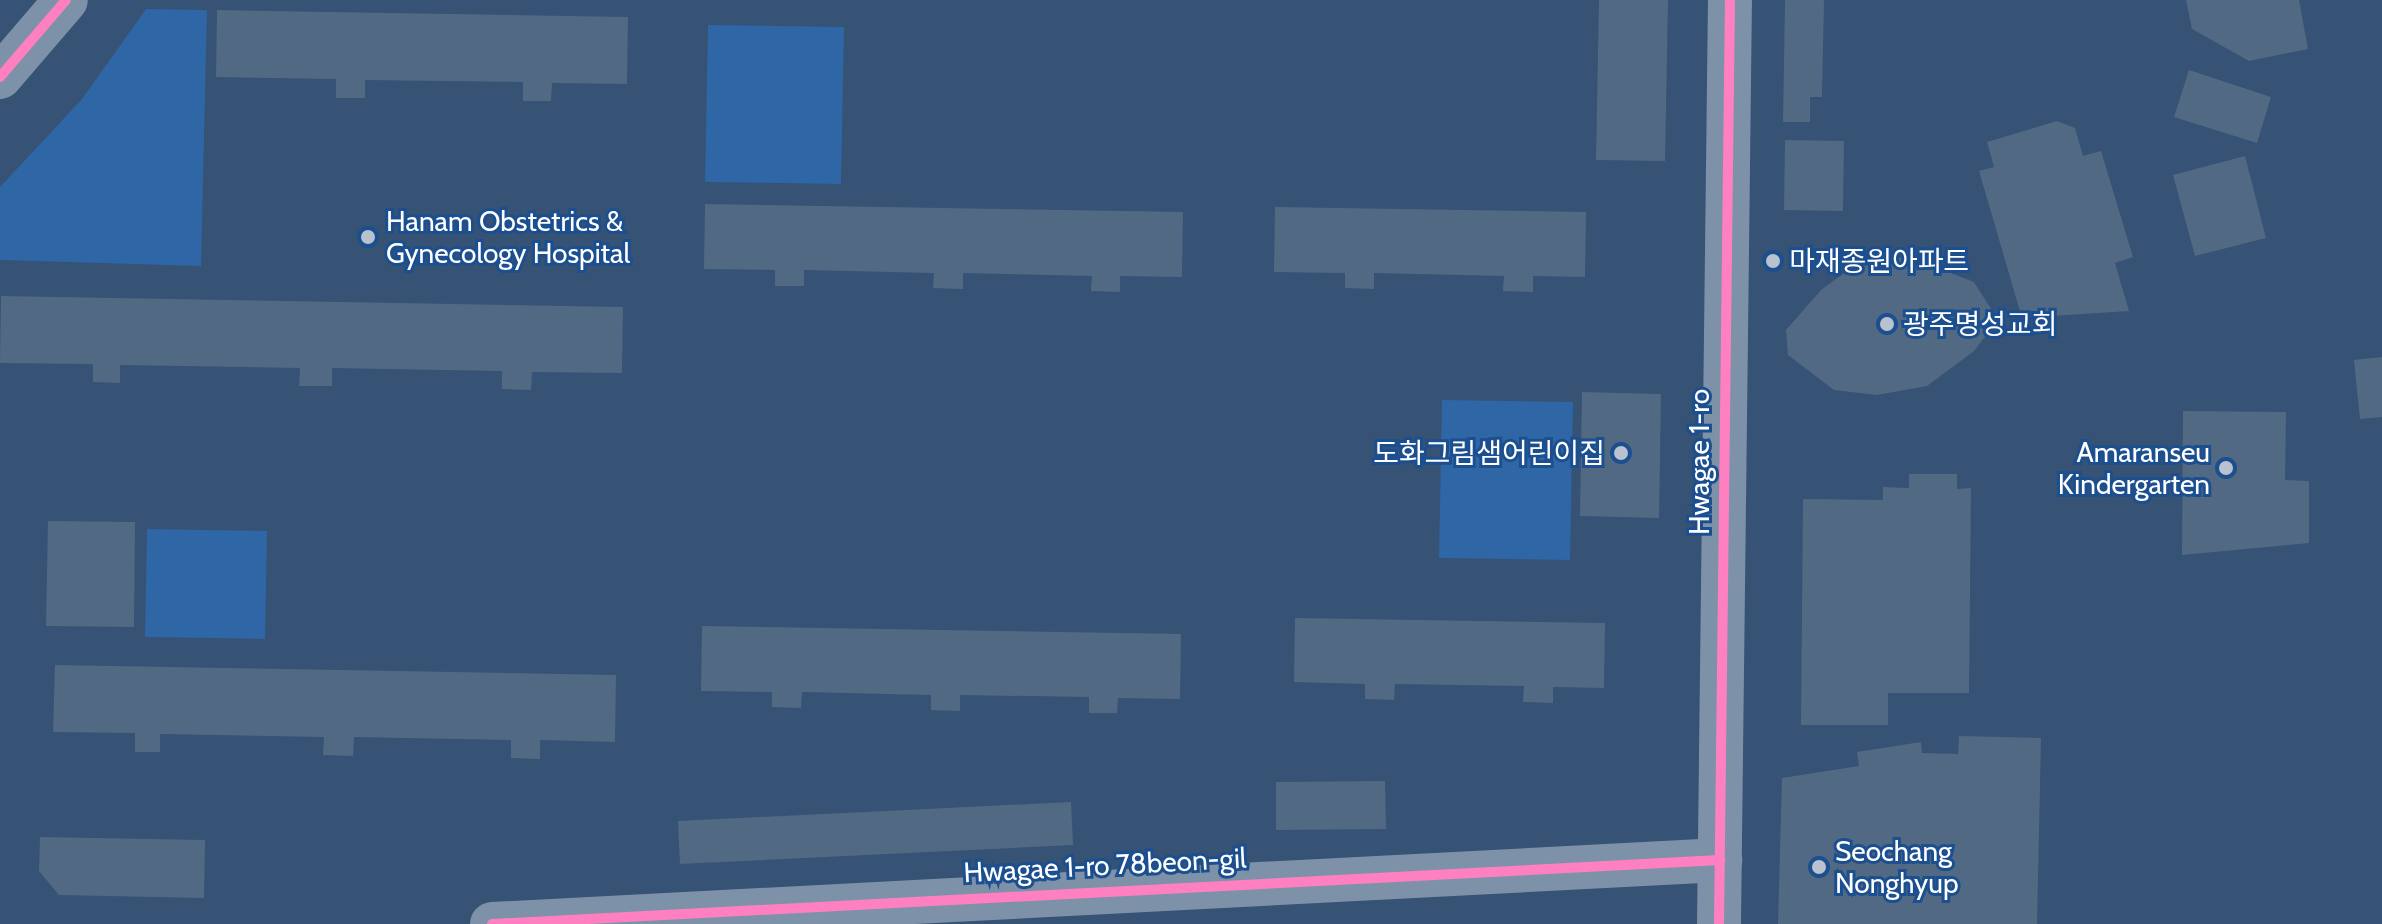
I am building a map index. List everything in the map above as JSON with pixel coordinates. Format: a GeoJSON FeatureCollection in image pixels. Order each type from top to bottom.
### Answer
{"type":"FeatureCollection","features":[{"type":"Feature","properties":{"kind":"street"},"geometry":{"type":"LineString","coordinates":[[0,77],[66,0]]}},
{"type":"Feature","properties":{"kind":"street","name":"Hwagae 1-ro"},"geometry":{"type":"LineString","coordinates":[[1719,924],[1730,0]]}},
{"type":"Feature","properties":{"kind":"street","name":"Hwagae 1-ro 78beon-gil"},"geometry":{"type":"LineString","coordinates":[[492,924],[1720,860]]}},
{"type":"Feature","properties":{"kind":"shaded area"},"geometry":{"type":"Polygon","coordinates":[[[146,9],[207,10],[201,266],[0,260],[0,187],[82,99],[146,9]]]}},
{"type":"Feature","properties":{"kind":"shaded area"},"geometry":{"type":"Polygon","coordinates":[[[708,25],[844,27],[841,184],[705,182],[708,25]]]}},
{"type":"Feature","properties":{"kind":"shaded area"},"geometry":{"type":"Polygon","coordinates":[[[1442,400],[1573,402],[1570,560],[1439,558],[1442,400]]]}},
{"type":"Feature","properties":{"kind":"shaded area"},"geometry":{"type":"Polygon","coordinates":[[[147,529],[267,531],[265,639],[145,637],[147,529]]]}},
{"type":"Feature","properties":{"kind":"building"},"geometry":{"type":"Polygon","coordinates":[[[1599,0],[1668,0],[1665,161],[1596,160],[1599,0]]]}},
{"type":"Feature","properties":{"kind":"building"},"geometry":{"type":"Polygon","coordinates":[[[1785,0],[1824,0],[1822,97],[1810,97],[1810,122],[1783,122],[1785,0]]]}},
{"type":"Feature","properties":{"kind":"building"},"geometry":{"type":"Polygon","coordinates":[[[2186,0],[2299,0],[2308,49],[2249,61],[2192,29],[2186,0]]]}},
{"type":"Feature","properties":{"kind":"building"},"geometry":{"type":"Polygon","coordinates":[[[217,10],[628,17],[627,84],[552,83],[551,101],[523,101],[523,82],[365,80],[365,98],[336,98],[336,79],[216,77],[217,10]]]}},
{"type":"Feature","properties":{"kind":"building"},"geometry":{"type":"Polygon","coordinates":[[[2189,70],[2271,97],[2257,143],[2174,117],[2189,70]]]}},
{"type":"Feature","properties":{"kind":"building"},"geometry":{"type":"Polygon","coordinates":[[[2057,121],[2075,128],[2083,156],[2101,151],[2133,257],[2115,263],[2129,311],[2022,318],[1979,171],[1994,167],[1987,142],[2057,121]]]}},
{"type":"Feature","properties":{"kind":"building"},"geometry":{"type":"Polygon","coordinates":[[[1785,140],[1844,141],[1843,211],[1784,210],[1785,140]]]}},
{"type":"Feature","properties":{"kind":"building"},"geometry":{"type":"Polygon","coordinates":[[[2245,156],[2266,238],[2195,256],[2173,175],[2245,156]]]}},
{"type":"Feature","properties":{"kind":"building"},"geometry":{"type":"Polygon","coordinates":[[[705,204],[1183,212],[1182,277],[1120,276],[1120,292],[1091,291],[1092,276],[963,273],[963,289],[933,288],[934,273],[804,270],[804,286],[775,286],[775,270],[704,269],[705,204]]]}},
{"type":"Feature","properties":{"kind":"building"},"geometry":{"type":"Polygon","coordinates":[[[1275,207],[1586,212],[1585,277],[1533,276],[1533,292],[1503,291],[1504,276],[1374,273],[1374,289],[1345,288],[1345,273],[1274,272],[1275,207]]]}},
{"type":"Feature","properties":{"kind":"building"},"geometry":{"type":"Polygon","coordinates":[[[1909,257],[1974,282],[1998,320],[1974,351],[1927,386],[1877,395],[1834,390],[1788,355],[1786,330],[1821,290],[1859,262],[1909,257]]]}},
{"type":"Feature","properties":{"kind":"building"},"geometry":{"type":"Polygon","coordinates":[[[1,296],[623,307],[622,373],[532,372],[531,390],[502,389],[502,371],[332,368],[332,386],[299,386],[300,368],[120,365],[120,383],[93,382],[93,364],[0,363],[1,296]]]}},
{"type":"Feature","properties":{"kind":"building"},"geometry":{"type":"Polygon","coordinates":[[[2382,357],[2382,417],[2360,419],[2354,360],[2382,357]]]}},
{"type":"Feature","properties":{"kind":"building"},"geometry":{"type":"Polygon","coordinates":[[[1582,392],[1661,394],[1659,518],[1580,516],[1582,392]]]}},
{"type":"Feature","properties":{"kind":"building"},"geometry":{"type":"Polygon","coordinates":[[[2183,411],[2286,412],[2285,480],[2309,481],[2309,543],[2182,555],[2183,411]]]}},
{"type":"Feature","properties":{"kind":"building"},"geometry":{"type":"Polygon","coordinates":[[[1909,474],[1957,474],[1957,489],[1971,488],[1969,693],[1888,693],[1888,725],[1801,725],[1803,499],[1883,500],[1883,487],[1909,488],[1909,474]]]}},
{"type":"Feature","properties":{"kind":"building"},"geometry":{"type":"Polygon","coordinates":[[[48,521],[135,522],[134,627],[46,626],[48,521]]]}},
{"type":"Feature","properties":{"kind":"building"},"geometry":{"type":"Polygon","coordinates":[[[1295,618],[1605,623],[1604,688],[1553,687],[1553,703],[1523,702],[1524,686],[1395,684],[1394,700],[1365,699],[1365,684],[1294,682],[1295,618]]]}},
{"type":"Feature","properties":{"kind":"building"},"geometry":{"type":"Polygon","coordinates":[[[702,626],[1181,634],[1180,699],[1118,698],[1117,713],[1089,713],[1089,697],[960,695],[960,711],[931,710],[931,695],[802,692],[801,708],[772,707],[772,692],[701,691],[702,626]]]}},
{"type":"Feature","properties":{"kind":"building"},"geometry":{"type":"Polygon","coordinates":[[[55,665],[616,675],[615,742],[540,740],[540,759],[511,758],[511,740],[354,737],[353,756],[323,755],[324,737],[160,734],[160,752],[135,752],[135,733],[53,732],[55,665]]]}},
{"type":"Feature","properties":{"kind":"building"},"geometry":{"type":"Polygon","coordinates":[[[1959,736],[2041,738],[2037,924],[1778,924],[1782,778],[1859,766],[1857,752],[1921,742],[1922,753],[1958,754],[1959,736]]]}},
{"type":"Feature","properties":{"kind":"building"},"geometry":{"type":"Polygon","coordinates":[[[1385,781],[1386,829],[1276,830],[1276,782],[1385,781]]]}},
{"type":"Feature","properties":{"kind":"building"},"geometry":{"type":"Polygon","coordinates":[[[1071,802],[1073,845],[680,864],[678,821],[1071,802]]]}},
{"type":"Feature","properties":{"kind":"building"},"geometry":{"type":"Polygon","coordinates":[[[40,837],[205,840],[204,898],[59,895],[39,871],[40,837]]]}},
{"type":"Feature","properties":{"kind":"cycle path"},"geometry":{"type":"LineString","coordinates":[[0,77],[66,0]]}},
{"type":"Feature","properties":{"kind":"cycle path"},"geometry":{"type":"LineString","coordinates":[[1719,924],[1730,0]]}},
{"type":"Feature","properties":{"kind":"cycle path"},"geometry":{"type":"LineString","coordinates":[[492,924],[1720,860]]}},
{"type":"Feature","properties":{"kind":"place","name":"Hanam Obstetrics & Gynecology Hospital"},"geometry":{"type":"Point","coordinates":[368,237]}},
{"type":"Feature","properties":{"kind":"place","name":"마재종원아파트"},"geometry":{"type":"Point","coordinates":[1773,261]}},
{"type":"Feature","properties":{"kind":"place","name":"광주명성교회"},"geometry":{"type":"Point","coordinates":[1887,324]}},
{"type":"Feature","properties":{"kind":"place","name":"도화그림샘어린이집"},"geometry":{"type":"Point","coordinates":[1621,453]}},
{"type":"Feature","properties":{"kind":"place","name":"Amaranseu Kindergarten"},"geometry":{"type":"Point","coordinates":[2226,468]}},
{"type":"Feature","properties":{"kind":"place","name":"Seochang Nonghyup"},"geometry":{"type":"Point","coordinates":[1819,867]}}]}
